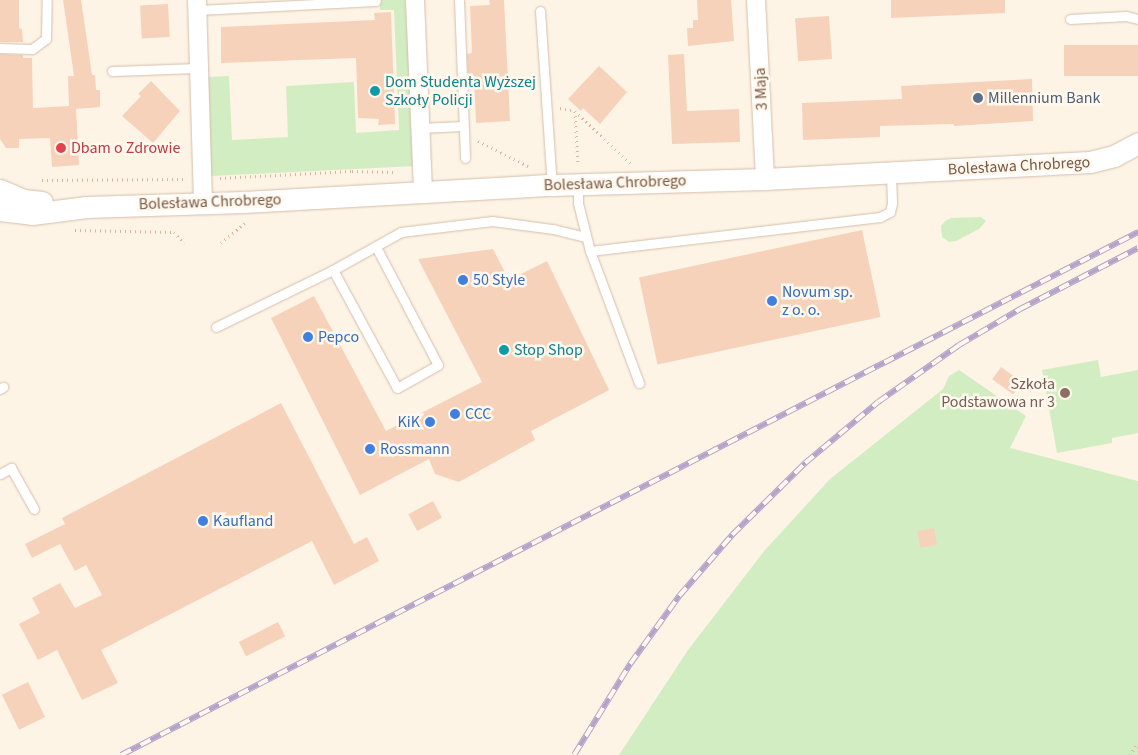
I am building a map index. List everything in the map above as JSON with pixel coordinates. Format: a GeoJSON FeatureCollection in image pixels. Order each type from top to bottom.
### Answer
{"type":"FeatureCollection","features":[{"type":"Feature","properties":{"kind":"street"},"geometry":{"type":"LineString","coordinates":[[415,0],[422,182]]}},
{"type":"Feature","properties":{"kind":"street","name":"3 Maja"},"geometry":{"type":"LineString","coordinates":[[756,0],[765,178]]}},
{"type":"Feature","properties":{"kind":"street"},"geometry":{"type":"LineString","coordinates":[[197,5],[203,203]]}},
{"type":"Feature","properties":{"kind":"street","name":"Bolesława Chrobrego"},"geometry":{"type":"LineString","coordinates":[[0,210],[32,214],[87,207],[203,203],[422,182],[552,185],[578,175],[765,178],[1100,162],[1138,143]]}},
{"type":"Feature","properties":{"kind":"street","name":"Bolesława Chrobrego"},"geometry":{"type":"LineString","coordinates":[[0,190],[24,200],[87,207]]}},
{"type":"Feature","properties":{"kind":"lane"},"geometry":{"type":"LineString","coordinates":[[0,48],[32,49],[46,39],[47,0]]}},
{"type":"Feature","properties":{"kind":"lane"},"geometry":{"type":"LineString","coordinates":[[459,0],[465,158]]}},
{"type":"Feature","properties":{"kind":"lane"},"geometry":{"type":"LineString","coordinates":[[197,5],[376,1]]}},
{"type":"Feature","properties":{"kind":"lane"},"geometry":{"type":"LineString","coordinates":[[540,11],[552,185]]}},
{"type":"Feature","properties":{"kind":"lane"},"geometry":{"type":"LineString","coordinates":[[1070,19],[1126,16],[1138,19]]}},
{"type":"Feature","properties":{"kind":"lane"},"geometry":{"type":"LineString","coordinates":[[112,71],[199,68]]}},
{"type":"Feature","properties":{"kind":"lane"},"geometry":{"type":"LineString","coordinates":[[420,128],[463,130]]}},
{"type":"Feature","properties":{"kind":"lane"},"geometry":{"type":"LineString","coordinates":[[590,251],[880,218],[890,212],[892,203],[891,172]]}},
{"type":"Feature","properties":{"kind":"lane"},"geometry":{"type":"LineString","coordinates":[[578,175],[578,203],[590,251],[639,383]]}},
{"type":"Feature","properties":{"kind":"lane"},"geometry":{"type":"LineString","coordinates":[[216,327],[333,270],[401,232],[492,220],[553,229],[586,237]]}},
{"type":"Feature","properties":{"kind":"lane"},"geometry":{"type":"LineString","coordinates":[[333,270],[397,388],[438,364],[376,247]]}},
{"type":"Feature","properties":{"kind":"lane"},"geometry":{"type":"LineString","coordinates":[[0,474],[11,468],[34,509]]}},
{"type":"Feature","properties":{"kind":"path"},"geometry":{"type":"LineString","coordinates":[[547,106],[575,111],[631,164]]}},
{"type":"Feature","properties":{"kind":"path"},"geometry":{"type":"LineString","coordinates":[[575,111],[578,175]]}},
{"type":"Feature","properties":{"kind":"path"},"geometry":{"type":"LineString","coordinates":[[463,130],[533,169],[524,169]]}},
{"type":"Feature","properties":{"kind":"path"},"geometry":{"type":"LineString","coordinates":[[40,180],[203,179],[352,171],[422,182]]}},
{"type":"Feature","properties":{"kind":"path"},"geometry":{"type":"LineString","coordinates":[[71,230],[174,232],[184,243]]}},
{"type":"Feature","properties":{"kind":"path"},"geometry":{"type":"LineString","coordinates":[[1130,755],[1138,742]]}},
{"type":"Feature","properties":{"kind":"green space"},"geometry":{"type":"Polygon","coordinates":[[[380,0],[405,0],[416,166],[211,176],[207,77],[229,76],[232,140],[288,137],[286,86],[354,82],[356,133],[399,130],[394,10],[380,10],[380,0]]]}},
{"type":"Feature","properties":{"kind":"green space"},"geometry":{"type":"Polygon","coordinates":[[[981,217],[986,221],[979,229],[956,241],[949,242],[942,237],[941,226],[945,221],[951,218],[981,217]]]}},
{"type":"Feature","properties":{"kind":"green space"},"geometry":{"type":"Polygon","coordinates":[[[1098,360],[1101,377],[1138,370],[1138,433],[1112,438],[1112,443],[1057,453],[1042,370],[1098,360]]]}},
{"type":"Feature","properties":{"kind":"green space"},"geometry":{"type":"Polygon","coordinates":[[[959,370],[1026,416],[1010,448],[1138,481],[1138,755],[619,755],[688,650],[765,550],[830,479],[943,389],[949,376],[959,370]]]}},
{"type":"Feature","properties":{"kind":"building"},"geometry":{"type":"Polygon","coordinates":[[[0,0],[19,0],[19,28],[22,29],[23,42],[0,42],[0,0]]]}},
{"type":"Feature","properties":{"kind":"building"},"geometry":{"type":"Polygon","coordinates":[[[63,0],[81,0],[92,75],[95,75],[96,90],[100,90],[100,107],[76,109],[79,165],[52,167],[50,138],[19,139],[19,148],[6,148],[0,139],[0,54],[23,55],[23,58],[32,58],[33,108],[69,106],[68,76],[74,76],[63,0]]]}},
{"type":"Feature","properties":{"kind":"building"},"geometry":{"type":"Polygon","coordinates":[[[489,0],[504,0],[510,121],[476,123],[474,76],[468,76],[467,54],[472,53],[470,6],[490,5],[489,0]]]}},
{"type":"Feature","properties":{"kind":"building"},"geometry":{"type":"Polygon","coordinates":[[[697,0],[731,0],[734,41],[688,46],[687,28],[693,28],[693,20],[698,20],[697,0]]]}},
{"type":"Feature","properties":{"kind":"building"},"geometry":{"type":"Polygon","coordinates":[[[891,0],[1005,0],[1005,13],[891,18],[891,0]]]}},
{"type":"Feature","properties":{"kind":"building"},"geometry":{"type":"Polygon","coordinates":[[[168,4],[170,37],[142,38],[140,5],[168,4]]]}},
{"type":"Feature","properties":{"kind":"building","name":"Dom Studenta Wyższej Szkoły Policji"},"geometry":{"type":"Polygon","coordinates":[[[391,12],[395,124],[378,125],[379,119],[358,118],[356,58],[221,63],[221,27],[375,20],[374,13],[391,12]]]}},
{"type":"Feature","properties":{"kind":"building"},"geometry":{"type":"Polygon","coordinates":[[[829,16],[832,59],[798,61],[795,18],[829,16]]]}},
{"type":"Feature","properties":{"kind":"building"},"geometry":{"type":"Polygon","coordinates":[[[1064,45],[1138,45],[1138,76],[1064,76],[1064,45]]]}},
{"type":"Feature","properties":{"kind":"building"},"geometry":{"type":"Polygon","coordinates":[[[684,54],[687,111],[739,109],[740,142],[672,144],[668,55],[684,54]]]}},
{"type":"Feature","properties":{"kind":"building"},"geometry":{"type":"Polygon","coordinates":[[[599,66],[627,92],[600,124],[583,108],[581,111],[568,99],[599,66]]]}},
{"type":"Feature","properties":{"kind":"building"},"geometry":{"type":"Polygon","coordinates":[[[1032,79],[1033,121],[954,126],[954,124],[880,126],[880,137],[803,140],[802,103],[902,99],[901,86],[1032,79]]]}},
{"type":"Feature","properties":{"kind":"building"},"geometry":{"type":"Polygon","coordinates":[[[151,81],[180,111],[153,143],[122,116],[141,96],[138,94],[151,81]]]}},
{"type":"Feature","properties":{"kind":"building"},"geometry":{"type":"Polygon","coordinates":[[[862,230],[881,317],[657,364],[639,277],[862,230]]]}},
{"type":"Feature","properties":{"kind":"building","name":"Stop Shop"},"geometry":{"type":"Polygon","coordinates":[[[493,249],[509,280],[547,261],[609,390],[531,431],[535,440],[459,482],[435,474],[429,459],[360,495],[271,318],[314,296],[386,431],[482,382],[418,259],[493,249]]]}},
{"type":"Feature","properties":{"kind":"building"},"geometry":{"type":"Polygon","coordinates":[[[1001,367],[1022,382],[1013,394],[992,379],[1001,367]]]}},
{"type":"Feature","properties":{"kind":"building","name":"Kaufland"},"geometry":{"type":"Polygon","coordinates":[[[281,403],[354,544],[367,537],[379,561],[334,585],[312,541],[101,650],[118,683],[82,700],[57,650],[38,660],[19,624],[40,613],[32,598],[60,583],[75,608],[102,595],[86,565],[75,571],[60,544],[32,558],[25,544],[65,524],[62,518],[281,403]]]}},
{"type":"Feature","properties":{"kind":"building"},"geometry":{"type":"Polygon","coordinates":[[[433,501],[442,518],[417,531],[408,514],[433,501]]]}},
{"type":"Feature","properties":{"kind":"building"},"geometry":{"type":"Polygon","coordinates":[[[934,528],[937,545],[920,548],[917,531],[934,528]]]}},
{"type":"Feature","properties":{"kind":"building"},"geometry":{"type":"Polygon","coordinates":[[[278,622],[285,636],[246,656],[239,642],[278,622]]]}},
{"type":"Feature","properties":{"kind":"building"},"geometry":{"type":"Polygon","coordinates":[[[28,682],[45,717],[19,730],[2,695],[28,682]]]}},
{"type":"Feature","properties":{"kind":"railway"},"geometry":{"type":"LineString","coordinates":[[121,755],[1138,232]]}},
{"type":"Feature","properties":{"kind":"railway"},"geometry":{"type":"LineString","coordinates":[[574,755],[630,664],[679,596],[732,535],[805,463],[878,402],[959,345],[1020,309],[1138,248]]}},
{"type":"Feature","properties":{"kind":"place","name":"Dom Studenta Wyższej Szkoły Policji"},"geometry":{"type":"Point","coordinates":[375,91]}},
{"type":"Feature","properties":{"kind":"place","name":"Millennium Bank"},"geometry":{"type":"Point","coordinates":[978,98]}},
{"type":"Feature","properties":{"kind":"place","name":"Dbam o Zdrowie"},"geometry":{"type":"Point","coordinates":[61,148]}},
{"type":"Feature","properties":{"kind":"place","name":"50 Style"},"geometry":{"type":"Point","coordinates":[463,280]}},
{"type":"Feature","properties":{"kind":"place","name":"Novum sp. z o. o."},"geometry":{"type":"Point","coordinates":[772,301]}},
{"type":"Feature","properties":{"kind":"place","name":"Pepco"},"geometry":{"type":"Point","coordinates":[308,337]}},
{"type":"Feature","properties":{"kind":"place","name":"Stop Shop"},"geometry":{"type":"Point","coordinates":[504,350]}},
{"type":"Feature","properties":{"kind":"place","name":"Szkoła Podstawowa nr 3"},"geometry":{"type":"Point","coordinates":[1065,393]}},
{"type":"Feature","properties":{"kind":"place","name":"CCC"},"geometry":{"type":"Point","coordinates":[455,414]}},
{"type":"Feature","properties":{"kind":"place","name":"KiK"},"geometry":{"type":"Point","coordinates":[430,422]}},
{"type":"Feature","properties":{"kind":"place","name":"Rossmann"},"geometry":{"type":"Point","coordinates":[370,449]}},
{"type":"Feature","properties":{"kind":"place","name":"Kaufland"},"geometry":{"type":"Point","coordinates":[203,521]}}]}
